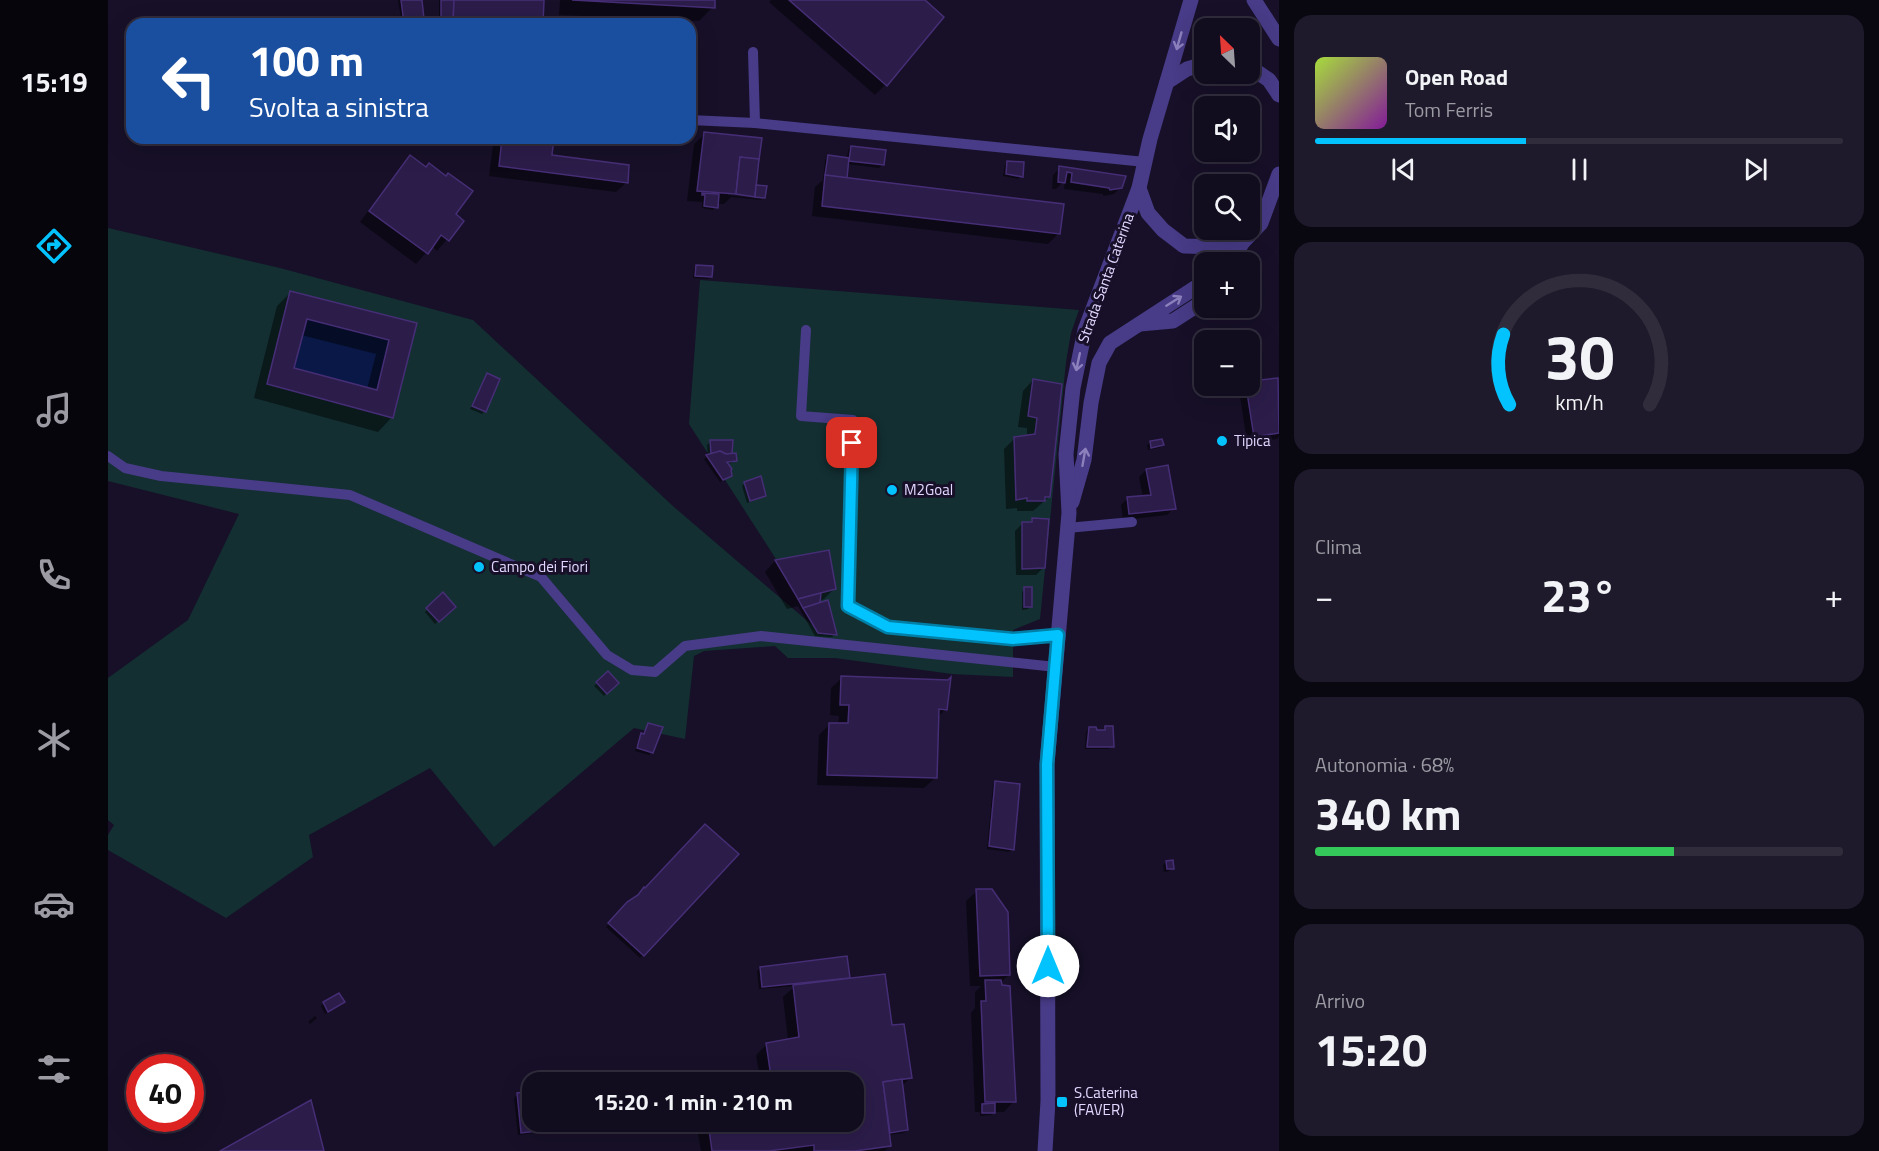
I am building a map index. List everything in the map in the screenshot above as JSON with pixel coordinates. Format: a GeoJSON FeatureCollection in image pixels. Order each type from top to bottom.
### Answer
{"type":"FeatureCollection","features":[{"type":"Feature","properties":{"kind":"street"},"geometry":{"type":"LineString","coordinates":[[1167,82],[1191,0]]}},
{"type":"Feature","properties":{"kind":"street"},"geometry":{"type":"LineString","coordinates":[[1254,0],[1279,39]]}},
{"type":"Feature","properties":{"kind":"street"},"geometry":{"type":"LineString","coordinates":[[1167,82],[1194,67]]}},
{"type":"Feature","properties":{"kind":"street"},"geometry":{"type":"LineString","coordinates":[[1260,74],[1269,80],[1279,95]]}},
{"type":"Feature","properties":{"kind":"street","name":"Strada Santa Caterina"},"geometry":{"type":"LineString","coordinates":[[1045,1151],[1048,1101],[1047,764],[1068,521],[1066,454],[1073,388],[1085,330],[1139,188],[1167,82]]}},
{"type":"Feature","properties":{"kind":"street"},"geometry":{"type":"LineString","coordinates":[[1237,252],[1242,243],[1261,223],[1279,174]]}},
{"type":"Feature","properties":{"kind":"street"},"geometry":{"type":"LineString","coordinates":[[1139,188],[1148,213],[1163,230],[1184,246],[1219,247],[1242,243]]}},
{"type":"Feature","properties":{"kind":"street","name":"Strada Santa Caterina"},"geometry":{"type":"LineString","coordinates":[[1068,521],[1084,460],[1090,403],[1099,363],[1110,343],[1194,288]]}},
{"type":"Feature","properties":{"kind":"street"},"geometry":{"type":"LineString","coordinates":[[1137,324],[1173,321],[1194,307]]}},
{"type":"Feature","properties":{"kind":"lane"},"geometry":{"type":"LineString","coordinates":[[753,52],[755,123]]}},
{"type":"Feature","properties":{"kind":"lane"},"geometry":{"type":"LineString","coordinates":[[696,120],[755,123],[1145,162]]}},
{"type":"Feature","properties":{"kind":"lane"},"geometry":{"type":"LineString","coordinates":[[806,330],[801,416],[852,420],[848,606],[888,627],[1013,639],[1058,635]]}},
{"type":"Feature","properties":{"kind":"lane"},"geometry":{"type":"LineString","coordinates":[[108,456],[124,468],[161,476],[350,495],[542,577],[607,655],[632,670],[655,672],[685,646],[761,636],[1056,667]]}},
{"type":"Feature","properties":{"kind":"lane"},"geometry":{"type":"LineString","coordinates":[[1068,521],[1132,522]]}},
{"type":"Feature","properties":{"kind":"green space","name":"Campo dei Fiori"},"geometry":{"type":"Polygon","coordinates":[[[108,228],[280,268],[473,320],[674,507],[818,630],[774,556],[689,424],[700,280],[1079,310],[1071,333],[1066,362],[1040,619],[1013,630],[1013,677],[952,674],[835,658],[788,658],[775,646],[704,651],[694,656],[685,739],[634,728],[494,847],[430,768],[309,835],[313,857],[226,918],[108,850],[108,835],[114,825],[108,820],[108,678],[188,620],[239,514],[108,481],[108,228]]]}},
{"type":"Feature","properties":{"kind":"water"},"geometry":{"type":"Polygon","coordinates":[[[307,319],[389,340],[377,390],[294,368],[307,319]]]}},
{"type":"Feature","properties":{"kind":"building"},"geometry":{"type":"Polygon","coordinates":[[[401,0],[422,0],[424,18],[403,18],[401,0]]]}},
{"type":"Feature","properties":{"kind":"building"},"geometry":{"type":"Polygon","coordinates":[[[441,0],[454,0],[453,18],[441,18],[441,0]]]}},
{"type":"Feature","properties":{"kind":"building"},"geometry":{"type":"Polygon","coordinates":[[[454,0],[544,0],[543,18],[453,18],[454,0]]]}},
{"type":"Feature","properties":{"kind":"building"},"geometry":{"type":"Polygon","coordinates":[[[572,0],[715,0],[715,8],[572,0]]]}},
{"type":"Feature","properties":{"kind":"building"},"geometry":{"type":"Polygon","coordinates":[[[789,0],[925,0],[944,17],[887,86],[789,0]]]}},
{"type":"Feature","properties":{"kind":"building"},"geometry":{"type":"Polygon","coordinates":[[[704,132],[762,138],[759,160],[740,157],[736,194],[697,191],[704,132]]]}},
{"type":"Feature","properties":{"kind":"building"},"geometry":{"type":"Polygon","coordinates":[[[501,144],[553,144],[552,155],[629,165],[628,183],[499,166],[501,144]]]}},
{"type":"Feature","properties":{"kind":"building"},"geometry":{"type":"Polygon","coordinates":[[[851,146],[886,150],[884,165],[849,161],[851,146]]]}},
{"type":"Feature","properties":{"kind":"building"},"geometry":{"type":"Polygon","coordinates":[[[410,155],[426,167],[429,163],[446,176],[448,173],[473,191],[456,214],[464,221],[449,241],[441,235],[428,254],[369,211],[410,155]]]}},
{"type":"Feature","properties":{"kind":"building"},"geometry":{"type":"Polygon","coordinates":[[[828,155],[849,158],[847,178],[825,175],[828,155]]]}},
{"type":"Feature","properties":{"kind":"building"},"geometry":{"type":"Polygon","coordinates":[[[740,157],[759,159],[755,197],[736,194],[740,157]]]}},
{"type":"Feature","properties":{"kind":"building"},"geometry":{"type":"Polygon","coordinates":[[[1007,161],[1024,162],[1023,177],[1006,174],[1007,161]]]}},
{"type":"Feature","properties":{"kind":"building"},"geometry":{"type":"Polygon","coordinates":[[[1059,166],[1126,176],[1122,188],[1110,190],[1071,182],[1072,173],[1067,172],[1065,183],[1058,182],[1059,166]]]}},
{"type":"Feature","properties":{"kind":"building"},"geometry":{"type":"Polygon","coordinates":[[[825,175],[1064,204],[1060,234],[822,206],[825,175]]]}},
{"type":"Feature","properties":{"kind":"building"},"geometry":{"type":"Polygon","coordinates":[[[756,185],[767,186],[765,198],[755,197],[756,185]]]}},
{"type":"Feature","properties":{"kind":"building"},"geometry":{"type":"Polygon","coordinates":[[[702,193],[719,194],[718,208],[704,206],[705,195],[702,193]]]}},
{"type":"Feature","properties":{"kind":"building"},"geometry":{"type":"Polygon","coordinates":[[[696,265],[713,266],[712,277],[695,276],[696,265]]]}},
{"type":"Feature","properties":{"kind":"building"},"geometry":{"type":"Polygon","coordinates":[[[290,291],[417,323],[393,418],[267,384],[290,291]],[[307,319],[294,368],[377,390],[389,340],[307,319]]]}},
{"type":"Feature","properties":{"kind":"building"},"geometry":{"type":"Polygon","coordinates":[[[487,373],[500,379],[486,412],[472,406],[487,373]]]}},
{"type":"Feature","properties":{"kind":"building"},"geometry":{"type":"Polygon","coordinates":[[[1278,378],[1279,433],[1254,437],[1248,396],[1260,396],[1260,380],[1278,378]]]}},
{"type":"Feature","properties":{"kind":"building"},"geometry":{"type":"Polygon","coordinates":[[[1033,379],[1062,384],[1050,497],[1045,497],[1045,501],[1027,501],[1027,498],[1016,500],[1014,437],[1035,434],[1037,418],[1028,416],[1033,379]]]}},
{"type":"Feature","properties":{"kind":"building"},"geometry":{"type":"Polygon","coordinates":[[[1162,439],[1164,445],[1151,448],[1150,441],[1162,439]]]}},
{"type":"Feature","properties":{"kind":"building"},"geometry":{"type":"Polygon","coordinates":[[[710,440],[733,440],[732,454],[720,451],[711,454],[710,440]]]}},
{"type":"Feature","properties":{"kind":"building"},"geometry":{"type":"Polygon","coordinates":[[[720,451],[726,454],[736,453],[737,461],[727,462],[732,469],[732,476],[723,480],[706,455],[720,451]]]}},
{"type":"Feature","properties":{"kind":"building"},"geometry":{"type":"Polygon","coordinates":[[[1168,465],[1176,509],[1129,514],[1127,497],[1151,495],[1146,469],[1168,465]]]}},
{"type":"Feature","properties":{"kind":"building"},"geometry":{"type":"Polygon","coordinates":[[[761,476],[766,496],[750,501],[744,482],[761,476]]]}},
{"type":"Feature","properties":{"kind":"building"},"geometry":{"type":"Polygon","coordinates":[[[1032,518],[1049,519],[1045,568],[1022,569],[1022,522],[1032,522],[1032,518]]]}},
{"type":"Feature","properties":{"kind":"building"},"geometry":{"type":"Polygon","coordinates":[[[829,550],[836,589],[798,599],[775,560],[829,550]]]}},
{"type":"Feature","properties":{"kind":"building"},"geometry":{"type":"Polygon","coordinates":[[[1024,587],[1032,587],[1032,607],[1024,607],[1024,587]]]}},
{"type":"Feature","properties":{"kind":"building"},"geometry":{"type":"Polygon","coordinates":[[[443,592],[456,607],[439,622],[426,608],[443,592]]]}},
{"type":"Feature","properties":{"kind":"building"},"geometry":{"type":"Polygon","coordinates":[[[821,593],[820,603],[803,608],[798,599],[821,593]]]}},
{"type":"Feature","properties":{"kind":"building"},"geometry":{"type":"Polygon","coordinates":[[[828,600],[837,635],[818,633],[803,608],[828,600]]]}},
{"type":"Feature","properties":{"kind":"building"},"geometry":{"type":"Polygon","coordinates":[[[608,671],[619,683],[607,694],[596,682],[608,671]]]}},
{"type":"Feature","properties":{"kind":"building"},"geometry":{"type":"Polygon","coordinates":[[[841,676],[948,680],[951,677],[947,710],[939,709],[937,778],[827,775],[829,723],[848,723],[849,705],[840,705],[841,676]]]}},
{"type":"Feature","properties":{"kind":"building"},"geometry":{"type":"Polygon","coordinates":[[[648,723],[663,727],[653,753],[637,748],[641,733],[644,734],[648,723]]]}},
{"type":"Feature","properties":{"kind":"building"},"geometry":{"type":"Polygon","coordinates":[[[1105,726],[1113,726],[1114,747],[1087,747],[1089,727],[1105,730],[1105,726]]]}},
{"type":"Feature","properties":{"kind":"building"},"geometry":{"type":"Polygon","coordinates":[[[995,781],[1020,784],[1014,850],[989,846],[995,781]]]}},
{"type":"Feature","properties":{"kind":"building"},"geometry":{"type":"Polygon","coordinates":[[[705,824],[739,854],[644,956],[608,923],[627,902],[645,888],[705,824]]]}},
{"type":"Feature","properties":{"kind":"building"},"geometry":{"type":"Polygon","coordinates":[[[1173,860],[1174,869],[1167,869],[1166,861],[1173,860]]]}},
{"type":"Feature","properties":{"kind":"building"},"geometry":{"type":"Polygon","coordinates":[[[976,889],[992,889],[1008,912],[1010,975],[980,976],[976,889]]]}},
{"type":"Feature","properties":{"kind":"building"},"geometry":{"type":"Polygon","coordinates":[[[847,956],[850,978],[762,987],[760,967],[847,956]]]}},
{"type":"Feature","properties":{"kind":"building"},"geometry":{"type":"Polygon","coordinates":[[[885,974],[892,1025],[904,1024],[912,1078],[883,1082],[891,1146],[855,1151],[814,1151],[814,1145],[769,1151],[712,1151],[709,1132],[864,1132],[864,1072],[770,1072],[766,1043],[799,1037],[793,985],[885,974]]]}},
{"type":"Feature","properties":{"kind":"building"},"geometry":{"type":"Polygon","coordinates":[[[985,980],[1001,980],[1002,985],[1010,986],[1016,1102],[985,1102],[981,1001],[986,1001],[985,980]]]}},
{"type":"Feature","properties":{"kind":"building"},"geometry":{"type":"Polygon","coordinates":[[[339,993],[345,1002],[328,1012],[323,1002],[339,993]]]}},
{"type":"Feature","properties":{"kind":"building"},"geometry":{"type":"Polygon","coordinates":[[[902,1079],[908,1130],[890,1133],[883,1082],[902,1079]]]}},
{"type":"Feature","properties":{"kind":"building"},"geometry":{"type":"Polygon","coordinates":[[[522,1092],[522,1132],[530,1132],[521,1133],[517,1093],[522,1092]]]}},
{"type":"Feature","properties":{"kind":"building"},"geometry":{"type":"Polygon","coordinates":[[[311,1100],[324,1151],[220,1151],[311,1100]]]}},
{"type":"Feature","properties":{"kind":"building"},"geometry":{"type":"Polygon","coordinates":[[[995,1103],[995,1113],[982,1113],[982,1104],[995,1103]]]}},
{"type":"Feature","properties":{"kind":"place","name":"Tipica"},"geometry":{"type":"Point","coordinates":[1222,441]}},
{"type":"Feature","properties":{"kind":"place","name":"M2Goal"},"geometry":{"type":"Point","coordinates":[892,490]}},
{"type":"Feature","properties":{"kind":"place","name":"Campo dei Fiori"},"geometry":{"type":"Point","coordinates":[479,567]}},
{"type":"Feature","properties":{"kind":"place","name":"S.Caterina (FAVER)"},"geometry":{"type":"Point","coordinates":[1062,1102]}},
{"type":"Feature","properties":{"kind":"route"},"geometry":{"type":"LineString","coordinates":[[852,443],[848,606],[888,627],[1013,639],[1058,635],[1047,764],[1048,966]]}}]}
